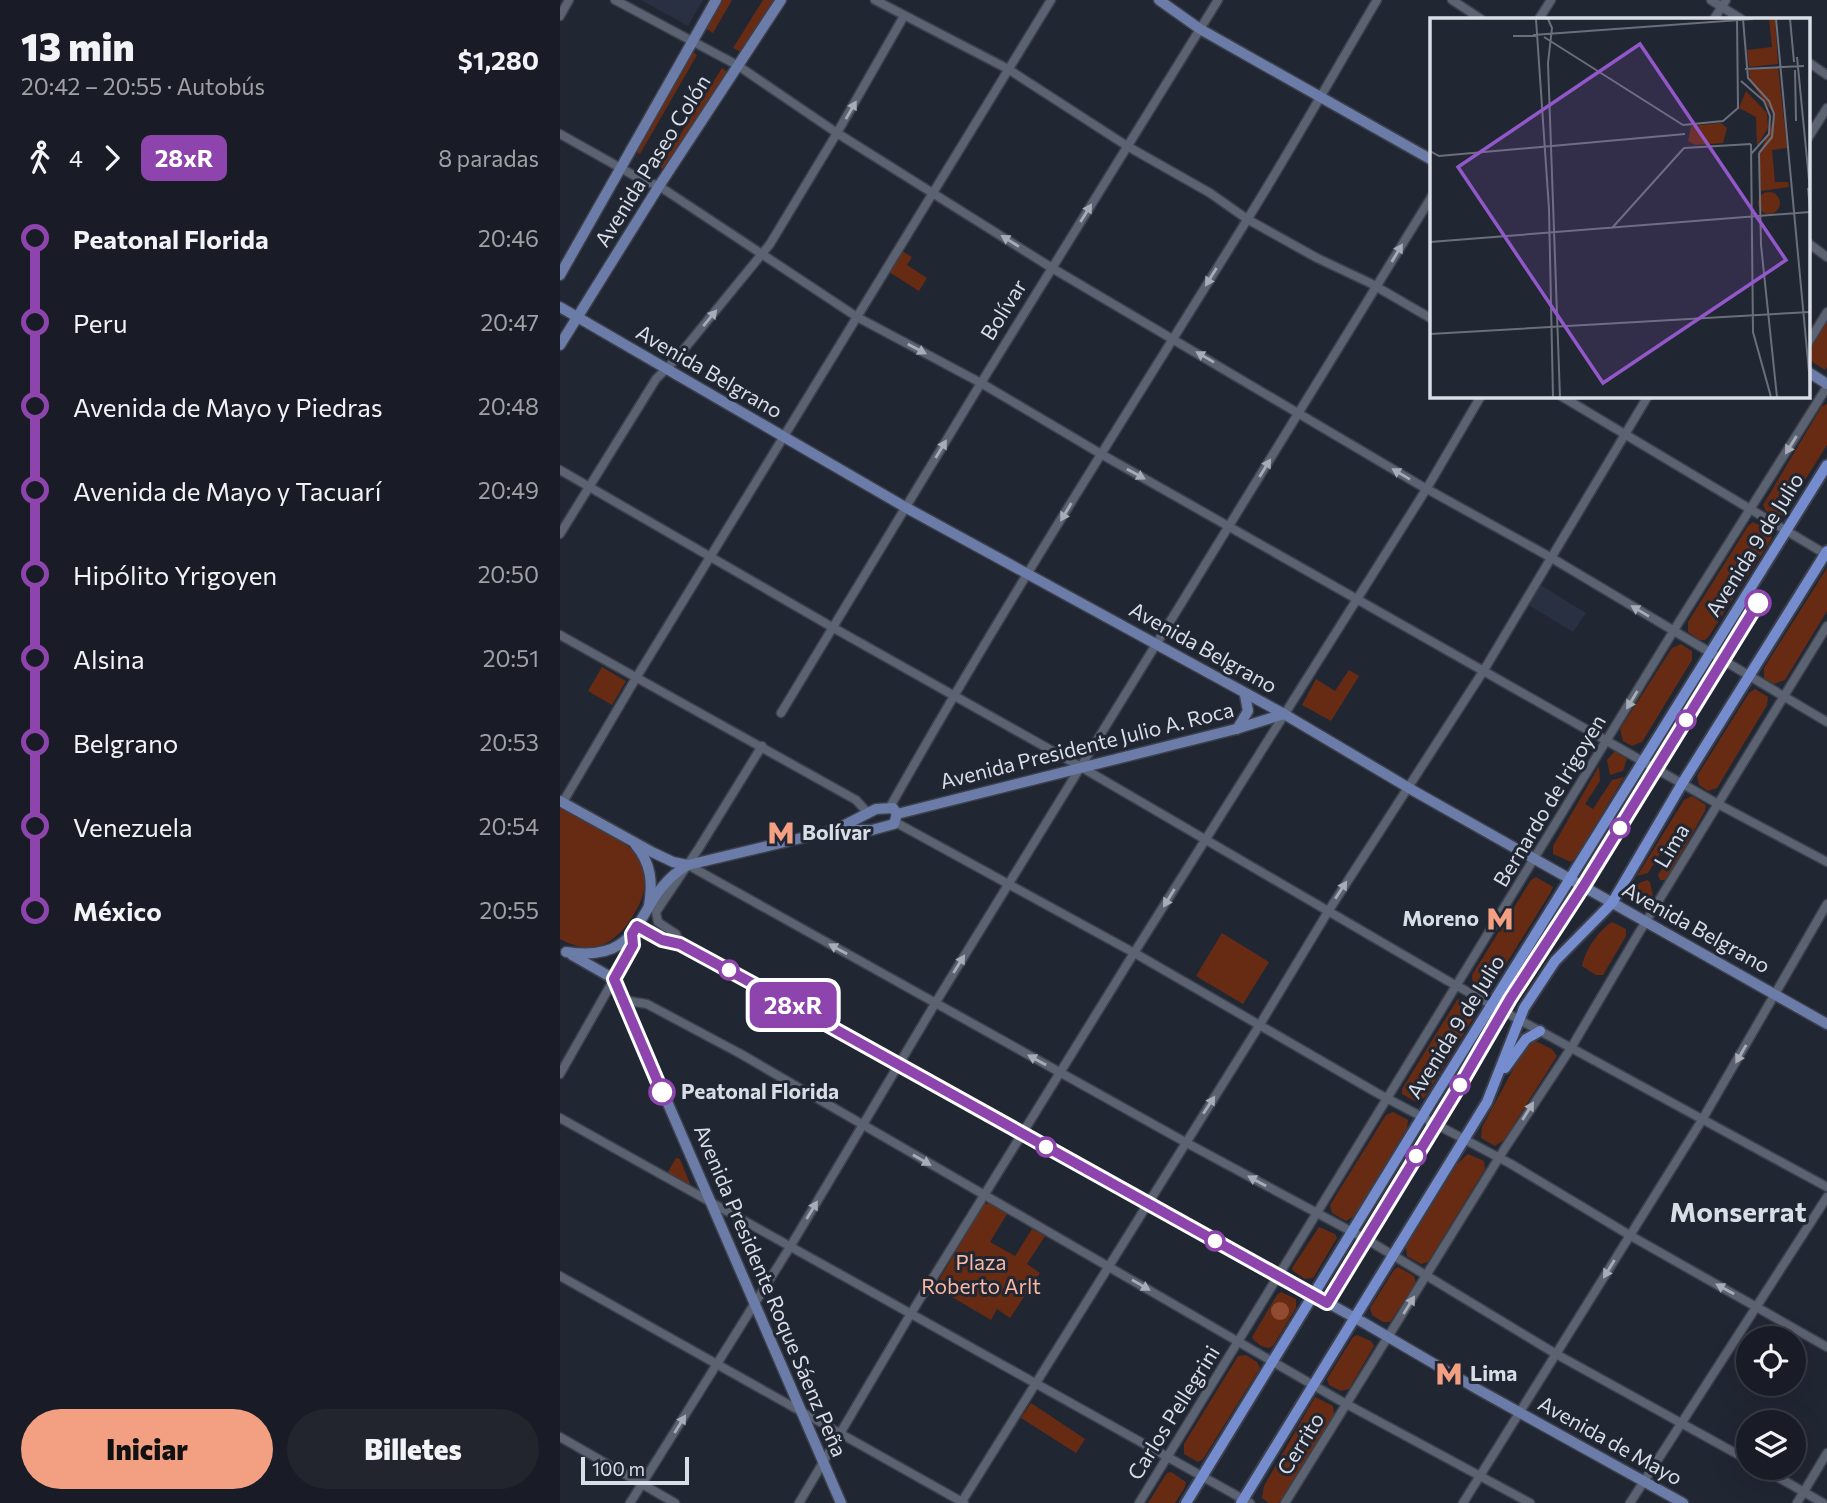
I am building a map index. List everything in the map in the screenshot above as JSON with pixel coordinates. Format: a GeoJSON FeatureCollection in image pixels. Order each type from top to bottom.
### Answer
{"type":"FeatureCollection","features":[{"type":"Feature","properties":{"kind":"highway","name":"Avenida 9 de Julio"},"geometry":{"type":"LineString","coordinates":[[1186,1503],[1827,465]]}},
{"type":"Feature","properties":{"kind":"highway"},"geometry":{"type":"LineString","coordinates":[[1245,1502],[1313,1385],[1487,1102],[1518,1019],[1555,961],[1612,903],[1683,782],[1826,553]]}},
{"type":"Feature","properties":{"kind":"highway"},"geometry":{"type":"LineString","coordinates":[[1498,1078],[1527,1039],[1540,1031]]}},
{"type":"Feature","properties":{"kind":"main road","name":"Avenida Paseo Colón"},"geometry":{"type":"LineString","coordinates":[[560,275],[716,0]]}},
{"type":"Feature","properties":{"kind":"main road","name":"Avenida Paseo Colón"},"geometry":{"type":"LineString","coordinates":[[560,345],[781,0]]}},
{"type":"Feature","properties":{"kind":"main road"},"geometry":{"type":"LineString","coordinates":[[1159,0],[1200,29],[1430,159]]}},
{"type":"Feature","properties":{"kind":"main road","name":"Avenida Belgrano"},"geometry":{"type":"LineString","coordinates":[[560,307],[905,507],[1284,714],[1570,880],[1827,1024]]}},
{"type":"Feature","properties":{"kind":"main road"},"geometry":{"type":"LineString","coordinates":[[1810,373],[1827,385]]}},
{"type":"Feature","properties":{"kind":"main road"},"geometry":{"type":"LineString","coordinates":[[1236,729],[1248,711],[1245,695]]}},
{"type":"Feature","properties":{"kind":"main road","name":"Avenida Presidente Julio A. Roca"},"geometry":{"type":"LineString","coordinates":[[835,830],[882,807],[894,814],[1236,729],[1284,714]]}},
{"type":"Feature","properties":{"kind":"main road"},"geometry":{"type":"LineString","coordinates":[[561,802],[673,862],[688,865]]}},
{"type":"Feature","properties":{"kind":"main road"},"geometry":{"type":"LineString","coordinates":[[868,813],[866,822],[872,830]]}},
{"type":"Feature","properties":{"kind":"main road","name":"Avenida Presidente Julio A. Roca"},"geometry":{"type":"LineString","coordinates":[[688,865],[835,830],[889,827],[894,814]]}},
{"type":"Feature","properties":{"kind":"main road"},"geometry":{"type":"LineString","coordinates":[[629,839],[645,858],[650,869],[649,907]]}},
{"type":"Feature","properties":{"kind":"main road"},"geometry":{"type":"LineString","coordinates":[[563,950],[582,954],[608,951],[619,946],[635,930],[671,875],[688,865]]}},
{"type":"Feature","properties":{"kind":"main road"},"geometry":{"type":"LineString","coordinates":[[563,950],[614,979],[633,945],[635,930]]}},
{"type":"Feature","properties":{"kind":"main road","name":"Avenida de Mayo"},"geometry":{"type":"LineString","coordinates":[[635,930],[680,944],[1683,1503]]}},
{"type":"Feature","properties":{"kind":"main road","name":"Avenida Presidente Roque Sáenz Peña"},"geometry":{"type":"LineString","coordinates":[[614,979],[841,1503]]}},
{"type":"Feature","properties":{"kind":"street"},"geometry":{"type":"LineString","coordinates":[[560,16],[569,0]]}},
{"type":"Feature","properties":{"kind":"street"},"geometry":{"type":"LineString","coordinates":[[615,0],[737,65],[837,133],[1052,268],[1550,557],[1827,722]]}},
{"type":"Feature","properties":{"kind":"street"},"geometry":{"type":"LineString","coordinates":[[875,0],[1008,69],[1127,146],[1210,193],[1247,219],[1430,318]]}},
{"type":"Feature","properties":{"kind":"street","name":"Bolívar"},"geometry":{"type":"LineString","coordinates":[[781,713],[1218,0]]}},
{"type":"Feature","properties":{"kind":"street"},"geometry":{"type":"LineString","coordinates":[[1377,0],[1247,219],[1172,337],[955,696],[894,814],[1009,884],[1499,1158],[1630,1236],[1827,1347]]}},
{"type":"Feature","properties":{"kind":"street"},"geometry":{"type":"LineString","coordinates":[[1452,0],[1479,18]]}},
{"type":"Feature","properties":{"kind":"street"},"geometry":{"type":"LineString","coordinates":[[1540,18],[1551,0]]}},
{"type":"Feature","properties":{"kind":"street"},"geometry":{"type":"LineString","coordinates":[[1711,0],[1724,4],[1740,18]]}},
{"type":"Feature","properties":{"kind":"street"},"geometry":{"type":"LineString","coordinates":[[561,802],[1049,1]]}},
{"type":"Feature","properties":{"kind":"street"},"geometry":{"type":"LineString","coordinates":[[560,534],[656,379],[770,244],[904,16]]}},
{"type":"Feature","properties":{"kind":"street"},"geometry":{"type":"LineString","coordinates":[[1810,63],[1827,75]]}},
{"type":"Feature","properties":{"kind":"street"},"geometry":{"type":"LineString","coordinates":[[1810,135],[1827,108]]}},
{"type":"Feature","properties":{"kind":"street"},"geometry":{"type":"LineString","coordinates":[[560,134],[659,187],[857,317],[981,383],[1101,454],[1718,804],[1827,862]]}},
{"type":"Feature","properties":{"kind":"street"},"geometry":{"type":"LineString","coordinates":[[631,1503],[1430,199]]}},
{"type":"Feature","properties":{"kind":"street"},"geometry":{"type":"LineString","coordinates":[[1810,244],[1827,257]]}},
{"type":"Feature","properties":{"kind":"street"},"geometry":{"type":"LineString","coordinates":[[1810,340],[1827,312]]}},
{"type":"Feature","properties":{"kind":"street","name":"Bernardo de Irigoyen"},"geometry":{"type":"LineString","coordinates":[[1240,1342],[1827,385]]}},
{"type":"Feature","properties":{"kind":"street"},"geometry":{"type":"LineString","coordinates":[[799,1503],[910,1315],[1481,397]]}},
{"type":"Feature","properties":{"kind":"street"},"geometry":{"type":"LineString","coordinates":[[1563,397],[1826,553]]}},
{"type":"Feature","properties":{"kind":"street"},"geometry":{"type":"LineString","coordinates":[[560,1276],[800,1409],[962,1503],[1329,911],[1484,670],[1647,397]]}},
{"type":"Feature","properties":{"kind":"street"},"geometry":{"type":"LineString","coordinates":[[560,470],[1518,1019],[1827,1187]]}},
{"type":"Feature","properties":{"kind":"street","name":"Lima"},"geometry":{"type":"LineString","coordinates":[[1347,1404],[1499,1158],[1571,1048],[1827,626]]}},
{"type":"Feature","properties":{"kind":"street"},"geometry":{"type":"LineString","coordinates":[[560,635],[856,800],[868,813]]}},
{"type":"Feature","properties":{"kind":"street"},"geometry":{"type":"LineString","coordinates":[[680,944],[676,934],[658,922],[656,915],[762,746]]}},
{"type":"Feature","properties":{"kind":"street"},"geometry":{"type":"LineString","coordinates":[[688,865],[1185,1142],[1353,1232],[1556,1354],[1736,1454]]}},
{"type":"Feature","properties":{"kind":"street"},"geometry":{"type":"LineString","coordinates":[[1463,1503],[1702,1120],[1827,904]]}},
{"type":"Feature","properties":{"kind":"street"},"geometry":{"type":"LineString","coordinates":[[560,1074],[614,979]]}},
{"type":"Feature","properties":{"kind":"street"},"geometry":{"type":"LineString","coordinates":[[623,1000],[647,1004],[739,1053],[1313,1385],[1530,1503]]}},
{"type":"Feature","properties":{"kind":"street"},"geometry":{"type":"LineString","coordinates":[[560,1118],[1245,1502]]}},
{"type":"Feature","properties":{"kind":"street"},"geometry":{"type":"LineString","coordinates":[[1630,1503],[1827,1197]]}},
{"type":"Feature","properties":{"kind":"street","name":"Carlos Pellegrini"},"geometry":{"type":"LineString","coordinates":[[1139,1503],[1240,1342]]}},
{"type":"Feature","properties":{"kind":"street","name":"Cerrito"},"geometry":{"type":"LineString","coordinates":[[1285,1503],[1347,1404]]}},
{"type":"Feature","properties":{"kind":"street"},"geometry":{"type":"LineString","coordinates":[[560,1437],[675,1503]]}},
{"type":"Feature","properties":{"kind":"street"},"geometry":{"type":"LineString","coordinates":[[1797,1503],[1827,1452]]}},
{"type":"Feature","properties":{"kind":"street"},"geometry":{"type":"LineString","coordinates":[[1783,1480],[1823,1503]]}},
{"type":"Feature","properties":{"kind":"shaded area"},"geometry":{"type":"Polygon","coordinates":[[[641,0],[703,0],[688,26],[641,0]]]}},
{"type":"Feature","properties":{"kind":"shaded area"},"geometry":{"type":"Polygon","coordinates":[[[1539,584],[1586,613],[1573,632],[1527,604],[1539,584]]]}},
{"type":"Feature","properties":{"kind":"shaded area"},"geometry":{"type":"Polygon","coordinates":[[[1280,1302],[1286,1305],[1289,1311],[1286,1317],[1280,1320],[1274,1317],[1271,1311],[1274,1305],[1280,1302]]]}},
{"type":"Feature","properties":{"kind":"green space"},"geometry":{"type":"Polygon","coordinates":[[[720,0],[732,0],[713,33],[705,28],[720,0]]]}},
{"type":"Feature","properties":{"kind":"green space"},"geometry":{"type":"Polygon","coordinates":[[[763,0],[775,0],[741,52],[733,48],[763,0]]]}},
{"type":"Feature","properties":{"kind":"green space"},"geometry":{"type":"Polygon","coordinates":[[[692,51],[697,55],[640,154],[635,151],[692,51]]]}},
{"type":"Feature","properties":{"kind":"green space"},"geometry":{"type":"Polygon","coordinates":[[[722,68],[728,72],[665,170],[660,167],[722,68]]]}},
{"type":"Feature","properties":{"kind":"green space"},"geometry":{"type":"Polygon","coordinates":[[[902,251],[912,257],[907,265],[927,278],[919,291],[889,272],[902,251]]]}},
{"type":"Feature","properties":{"kind":"green space"},"geometry":{"type":"Polygon","coordinates":[[[1827,320],[1825,370],[1810,360],[1810,348],[1827,320]]]}},
{"type":"Feature","properties":{"kind":"green space"},"geometry":{"type":"Polygon","coordinates":[[[1827,404],[1827,445],[1783,515],[1775,517],[1766,511],[1763,505],[1822,406],[1827,404]]]}},
{"type":"Feature","properties":{"kind":"green space"},"geometry":{"type":"Polygon","coordinates":[[[1753,522],[1769,530],[1771,540],[1709,636],[1700,640],[1688,632],[1688,622],[1753,522]]]}},
{"type":"Feature","properties":{"kind":"green space"},"geometry":{"type":"Polygon","coordinates":[[[1827,568],[1827,611],[1785,680],[1774,684],[1764,678],[1764,668],[1827,568]]]}},
{"type":"Feature","properties":{"kind":"green space"},"geometry":{"type":"Polygon","coordinates":[[[1681,644],[1692,651],[1692,660],[1642,742],[1632,746],[1623,741],[1620,729],[1672,648],[1681,644]]]}},
{"type":"Feature","properties":{"kind":"green space"},"geometry":{"type":"Polygon","coordinates":[[[602,667],[626,681],[612,705],[588,691],[602,667]]]}},
{"type":"Feature","properties":{"kind":"green space"},"geometry":{"type":"Polygon","coordinates":[[[1349,670],[1359,676],[1331,721],[1302,705],[1316,679],[1335,691],[1349,670]]]}},
{"type":"Feature","properties":{"kind":"green space"},"geometry":{"type":"Polygon","coordinates":[[[1755,689],[1768,697],[1767,705],[1717,788],[1708,791],[1699,785],[1697,776],[1749,693],[1755,689]]]}},
{"type":"Feature","properties":{"kind":"green space"},"geometry":{"type":"Polygon","coordinates":[[[1615,751],[1627,759],[1623,771],[1610,775],[1607,760],[1615,751]]]}},
{"type":"Feature","properties":{"kind":"green space"},"geometry":{"type":"Polygon","coordinates":[[[1599,766],[1600,781],[1585,804],[1593,809],[1612,780],[1624,777],[1571,862],[1553,854],[1553,846],[1599,766]]]}},
{"type":"Feature","properties":{"kind":"green space"},"geometry":{"type":"Polygon","coordinates":[[[1692,796],[1706,805],[1705,811],[1666,880],[1660,880],[1658,875],[1672,852],[1664,847],[1648,873],[1637,876],[1684,800],[1692,796]]]}},
{"type":"Feature","properties":{"kind":"green space"},"geometry":{"type":"Polygon","coordinates":[[[560,808],[602,829],[631,849],[641,863],[645,878],[642,899],[628,923],[613,939],[594,947],[573,945],[560,939],[560,808]]]}},
{"type":"Feature","properties":{"kind":"green space"},"geometry":{"type":"Polygon","coordinates":[[[1536,877],[1553,887],[1493,985],[1482,990],[1473,985],[1472,975],[1531,880],[1536,877]]]}},
{"type":"Feature","properties":{"kind":"green space"},"geometry":{"type":"Polygon","coordinates":[[[1647,880],[1650,882],[1653,896],[1648,903],[1643,904],[1631,897],[1631,893],[1635,886],[1647,880]]]}},
{"type":"Feature","properties":{"kind":"green space"},"geometry":{"type":"Polygon","coordinates":[[[1612,922],[1626,929],[1626,936],[1603,975],[1596,975],[1582,966],[1589,947],[1612,922]]]}},
{"type":"Feature","properties":{"kind":"green space"},"geometry":{"type":"Polygon","coordinates":[[[1222,933],[1269,962],[1243,1004],[1196,976],[1222,933]]]}},
{"type":"Feature","properties":{"kind":"green space"},"geometry":{"type":"Polygon","coordinates":[[[1463,998],[1474,1005],[1477,1012],[1425,1097],[1416,1102],[1402,1094],[1402,1089],[1457,1000],[1463,998]]]}},
{"type":"Feature","properties":{"kind":"green space"},"geometry":{"type":"Polygon","coordinates":[[[1533,1040],[1552,1049],[1557,1056],[1504,1140],[1495,1146],[1481,1138],[1482,1127],[1523,1051],[1533,1040]]]}},
{"type":"Feature","properties":{"kind":"green space"},"geometry":{"type":"Polygon","coordinates":[[[1393,1112],[1408,1120],[1407,1128],[1354,1216],[1346,1221],[1332,1213],[1330,1205],[1386,1115],[1393,1112]]]}},
{"type":"Feature","properties":{"kind":"green space"},"geometry":{"type":"Polygon","coordinates":[[[1468,1154],[1484,1161],[1485,1169],[1428,1262],[1421,1264],[1407,1256],[1406,1247],[1457,1164],[1468,1154]]]}},
{"type":"Feature","properties":{"kind":"green space"},"geometry":{"type":"Polygon","coordinates":[[[676,1158],[680,1159],[690,1184],[688,1185],[669,1175],[676,1158]]]}},
{"type":"Feature","properties":{"kind":"green space","name":"Plaza Roberto Arlt"},"geometry":{"type":"Polygon","coordinates":[[[989,1203],[1007,1214],[990,1242],[1015,1256],[1032,1229],[1045,1236],[1027,1264],[1040,1273],[1010,1318],[997,1309],[991,1320],[935,1287],[983,1205],[989,1203]]]}},
{"type":"Feature","properties":{"kind":"green space"},"geometry":{"type":"Polygon","coordinates":[[[1319,1227],[1335,1234],[1337,1238],[1313,1278],[1305,1279],[1292,1268],[1319,1227]]]}},
{"type":"Feature","properties":{"kind":"green space"},"geometry":{"type":"Polygon","coordinates":[[[1398,1267],[1414,1276],[1416,1283],[1390,1322],[1383,1322],[1372,1315],[1370,1308],[1398,1267]]]}},
{"type":"Feature","properties":{"kind":"green space"},"geometry":{"type":"Polygon","coordinates":[[[1281,1292],[1296,1299],[1296,1308],[1273,1346],[1261,1346],[1252,1337],[1281,1292]]]}},
{"type":"Feature","properties":{"kind":"green space"},"geometry":{"type":"Polygon","coordinates":[[[1357,1335],[1371,1341],[1374,1346],[1349,1389],[1341,1391],[1329,1385],[1327,1379],[1353,1337],[1357,1335]]]}},
{"type":"Feature","properties":{"kind":"green space"},"geometry":{"type":"Polygon","coordinates":[[[1246,1355],[1257,1362],[1260,1368],[1203,1459],[1198,1462],[1184,1454],[1184,1444],[1238,1356],[1246,1355]]]}},
{"type":"Feature","properties":{"kind":"green space"},"geometry":{"type":"Polygon","coordinates":[[[1315,1397],[1333,1406],[1334,1414],[1279,1503],[1269,1503],[1262,1498],[1264,1486],[1315,1397]]]}},
{"type":"Feature","properties":{"kind":"green space"},"geometry":{"type":"Polygon","coordinates":[[[1031,1403],[1085,1439],[1076,1453],[1021,1418],[1031,1403]]]}},
{"type":"Feature","properties":{"kind":"green space"},"geometry":{"type":"Polygon","coordinates":[[[1171,1472],[1186,1482],[1175,1503],[1148,1503],[1167,1473],[1171,1472]]]}},
{"type":"Feature","properties":{"kind":"bus line","name":"28xR"},"geometry":{"type":"LineString","coordinates":[[662,1092],[614,979],[633,945],[632,934],[637,926],[662,940],[680,944],[846,1034],[1327,1303],[1510,999],[1583,887],[1758,603]]}},
{"type":"Feature","properties":{"kind":"place","name":"Bolívar"},"geometry":{"type":"Point","coordinates":[781,833]}},
{"type":"Feature","properties":{"kind":"place","name":"Moreno"},"geometry":{"type":"Point","coordinates":[1500,919]}},
{"type":"Feature","properties":{"kind":"place","name":"Peatonal Florida"},"geometry":{"type":"Point","coordinates":[662,1092]}},
{"type":"Feature","properties":{"kind":"place","name":"Lima"},"geometry":{"type":"Point","coordinates":[1449,1374]}},
{"type":"Feature","properties":{"kind":"district","name":"Monserrat"},"geometry":{"type":"Point","coordinates":[1738,1212]}}]}
